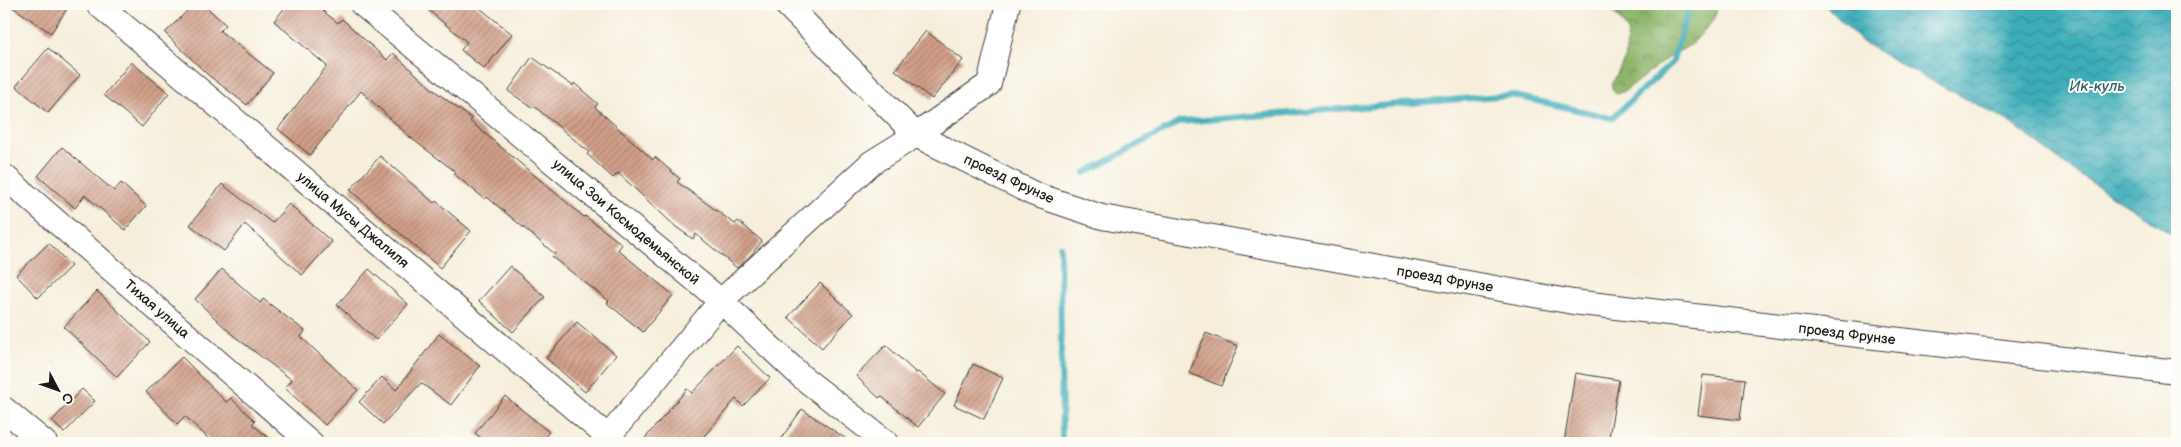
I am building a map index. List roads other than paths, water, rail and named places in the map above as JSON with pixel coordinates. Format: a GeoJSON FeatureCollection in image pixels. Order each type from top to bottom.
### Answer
{"type":"FeatureCollection","features":[{"type":"Feature","properties":{"kind":"street","name":"улица Мусы Джалиля"},"geometry":{"type":"LineString","coordinates":[[98,4],[605,440]]}},
{"type":"Feature","properties":{"kind":"street","name":"улица Зои Космодемьянской"},"geometry":{"type":"LineString","coordinates":[[362,4],[721,301],[802,377],[887,443]]}},
{"type":"Feature","properties":{"kind":"street","name":"проезд Фрунзе"},"geometry":{"type":"LineString","coordinates":[[786,4],[916,135],[1034,194],[1102,217],[1573,302],[2177,372]]}},
{"type":"Feature","properties":{"kind":"street"},"geometry":{"type":"LineString","coordinates":[[605,440],[721,301],[871,163],[916,135],[989,84],[1008,4]]}},
{"type":"Feature","properties":{"kind":"street","name":"Тихая улица"},"geometry":{"type":"LineString","coordinates":[[4,176],[311,443]]}},
{"type":"Feature","properties":{"kind":"street"},"geometry":{"type":"LineString","coordinates":[[4,409],[45,443]]}},
{"type":"Feature","properties":{"kind":"water","name":"Ик-куль"},"geometry":{"type":"Polygon","coordinates":[[[1824,4],[2177,4],[2177,238],[2076,173],[2010,122],[1862,42],[1824,4]]]}},
{"type":"Feature","properties":{"kind":"waterway"},"geometry":{"type":"LineString","coordinates":[[1085,173],[1180,122],[1511,95],[1612,118],[1672,63],[1690,4]]}},
{"type":"Feature","properties":{"kind":"waterway"},"geometry":{"type":"LineString","coordinates":[[1060,246],[1062,443]]}}]}
